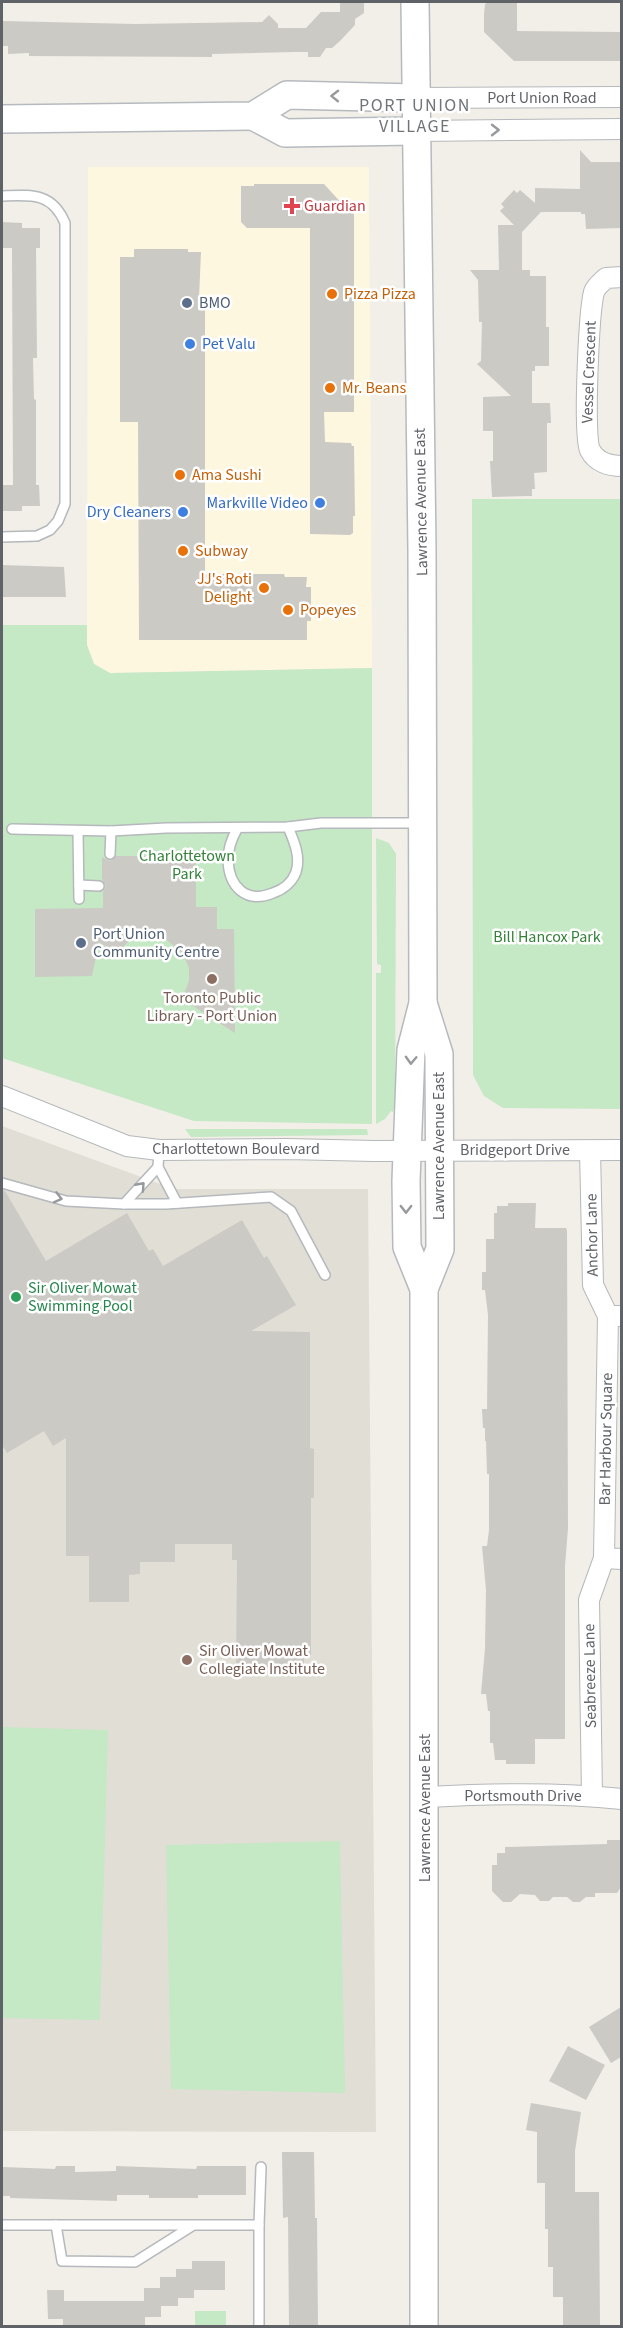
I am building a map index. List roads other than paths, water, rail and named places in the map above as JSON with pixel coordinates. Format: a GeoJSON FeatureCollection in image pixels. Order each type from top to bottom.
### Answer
{"type":"FeatureCollection","features":[{"type":"Feature","properties":{"kind":"main road","name":"Lawrence Avenue East"},"geometry":{"type":"LineString","coordinates":[[415,2],[422,551],[423,1003],[411,1050],[407,1247],[424,1289]]}},
{"type":"Feature","properties":{"kind":"main road","name":"Port Union Road"},"geometry":{"type":"LineString","coordinates":[[253,116],[287,95],[415,98]]}},
{"type":"Feature","properties":{"kind":"main road","name":"Port Union Road"},"geometry":{"type":"LineString","coordinates":[[2,119],[253,116],[285,133],[415,131]]}},
{"type":"Feature","properties":{"kind":"main road","name":"Lawrence Avenue East"},"geometry":{"type":"LineString","coordinates":[[423,1003],[439,1054],[440,1249],[424,1289],[424,2326]]}},
{"type":"Feature","properties":{"kind":"street","name":"Port Union Road"},"geometry":{"type":"LineString","coordinates":[[415,98],[621,98]]}},
{"type":"Feature","properties":{"kind":"street","name":"Port Union Road"},"geometry":{"type":"LineString","coordinates":[[415,131],[621,129]]}},
{"type":"Feature","properties":{"kind":"street","name":"Vessel Crescent"},"geometry":{"type":"LineString","coordinates":[[621,277],[606,278],[595,289],[591,311],[586,422],[589,447],[594,456],[606,464],[621,465]]}},
{"type":"Feature","properties":{"kind":"street","name":"Charlottetown Boulevard"},"geometry":{"type":"LineString","coordinates":[[2,1096],[158,1159],[286,1149],[408,1151]]}},
{"type":"Feature","properties":{"kind":"street","name":"Bridgeport Drive"},"geometry":{"type":"LineString","coordinates":[[408,1151],[439,1149],[621,1150]]}},
{"type":"Feature","properties":{"kind":"street","name":"Anchor Lane"},"geometry":{"type":"LineString","coordinates":[[590,1151],[593,1285],[615,1316]]}},
{"type":"Feature","properties":{"kind":"street","name":"Bar Harbour Square"},"geometry":{"type":"LineString","coordinates":[[613,1558],[615,1316]]}},
{"type":"Feature","properties":{"kind":"street","name":"Seabreeze Lane"},"geometry":{"type":"LineString","coordinates":[[592,1796],[589,1600],[613,1558]]}},
{"type":"Feature","properties":{"kind":"street","name":"Portsmouth Drive"},"geometry":{"type":"LineString","coordinates":[[425,1797],[592,1796],[621,1799]]}},
{"type":"Feature","properties":{"kind":"lane"},"geometry":{"type":"LineString","coordinates":[[2,196],[33,195],[45,199],[55,206],[65,223],[66,440],[65,504],[58,521],[50,530],[37,536],[2,537]]}},
{"type":"Feature","properties":{"kind":"lane"},"geometry":{"type":"LineString","coordinates":[[12,829],[111,831],[166,828],[237,829],[321,823],[422,823]]}},
{"type":"Feature","properties":{"kind":"lane"},"geometry":{"type":"LineString","coordinates":[[237,829],[231,842],[228,858],[230,877],[239,890],[250,897],[266,896],[284,889],[296,873],[298,859],[295,842],[288,827]]}},
{"type":"Feature","properties":{"kind":"lane"},"geometry":{"type":"LineString","coordinates":[[78,831],[79,899]]}},
{"type":"Feature","properties":{"kind":"lane"},"geometry":{"type":"LineString","coordinates":[[110,854],[111,831]]}},
{"type":"Feature","properties":{"kind":"lane"},"geometry":{"type":"LineString","coordinates":[[79,885],[99,886]]}},
{"type":"Feature","properties":{"kind":"lane"},"geometry":{"type":"LineString","coordinates":[[124,1204],[158,1159],[177,1203]]}},
{"type":"Feature","properties":{"kind":"lane"},"geometry":{"type":"LineString","coordinates":[[2,1183],[66,1200],[124,1204],[271,1197],[291,1211],[325,1275]]}},
{"type":"Feature","properties":{"kind":"lane"},"geometry":{"type":"LineString","coordinates":[[259,2326],[261,2167]]}},
{"type":"Feature","properties":{"kind":"lane"},"geometry":{"type":"LineString","coordinates":[[2,2225],[259,2225]]}},
{"type":"Feature","properties":{"kind":"lane"},"geometry":{"type":"LineString","coordinates":[[56,2225],[62,2262],[135,2262],[193,2225]]}},
{"type":"Feature","properties":{"kind":"place","name":"Guardian"},"geometry":{"type":"Point","coordinates":[292,206]}},
{"type":"Feature","properties":{"kind":"place","name":"Pizza Pizza"},"geometry":{"type":"Point","coordinates":[332,294]}},
{"type":"Feature","properties":{"kind":"place","name":"BMO"},"geometry":{"type":"Point","coordinates":[187,303]}},
{"type":"Feature","properties":{"kind":"place","name":"Pet Valu"},"geometry":{"type":"Point","coordinates":[190,344]}},
{"type":"Feature","properties":{"kind":"place","name":"Mr. Beans"},"geometry":{"type":"Point","coordinates":[330,388]}},
{"type":"Feature","properties":{"kind":"place","name":"Ama Sushi"},"geometry":{"type":"Point","coordinates":[180,475]}},
{"type":"Feature","properties":{"kind":"place","name":"Markville Video"},"geometry":{"type":"Point","coordinates":[320,503]}},
{"type":"Feature","properties":{"kind":"place","name":"Dry Cleaners"},"geometry":{"type":"Point","coordinates":[183,512]}},
{"type":"Feature","properties":{"kind":"place","name":"Subway"},"geometry":{"type":"Point","coordinates":[183,551]}},
{"type":"Feature","properties":{"kind":"place","name":"JJ's Roti Delight"},"geometry":{"type":"Point","coordinates":[264,588]}},
{"type":"Feature","properties":{"kind":"place","name":"Popeyes"},"geometry":{"type":"Point","coordinates":[288,610]}},
{"type":"Feature","properties":{"kind":"place","name":"Port Union Community Centre"},"geometry":{"type":"Point","coordinates":[81,943]}},
{"type":"Feature","properties":{"kind":"place","name":"Toronto Public Library - Port Union"},"geometry":{"type":"Point","coordinates":[212,979]}},
{"type":"Feature","properties":{"kind":"place","name":"Sir Oliver Mowat Swimming Pool"},"geometry":{"type":"Point","coordinates":[16,1297]}},
{"type":"Feature","properties":{"kind":"place","name":"Sir Oliver Mowat Collegiate Institute"},"geometry":{"type":"Point","coordinates":[187,1660]}},
{"type":"Feature","properties":{"kind":"district","name":"PORT UNION VILLAGE"},"geometry":{"type":"Point","coordinates":[415,115]}},
{"type":"Feature","properties":{"kind":"park label","name":"Charlottetown Park"},"geometry":{"type":"Point","coordinates":[187,865]}},
{"type":"Feature","properties":{"kind":"park label","name":"Bill Hancox Park"},"geometry":{"type":"Point","coordinates":[547,937]}}]}
